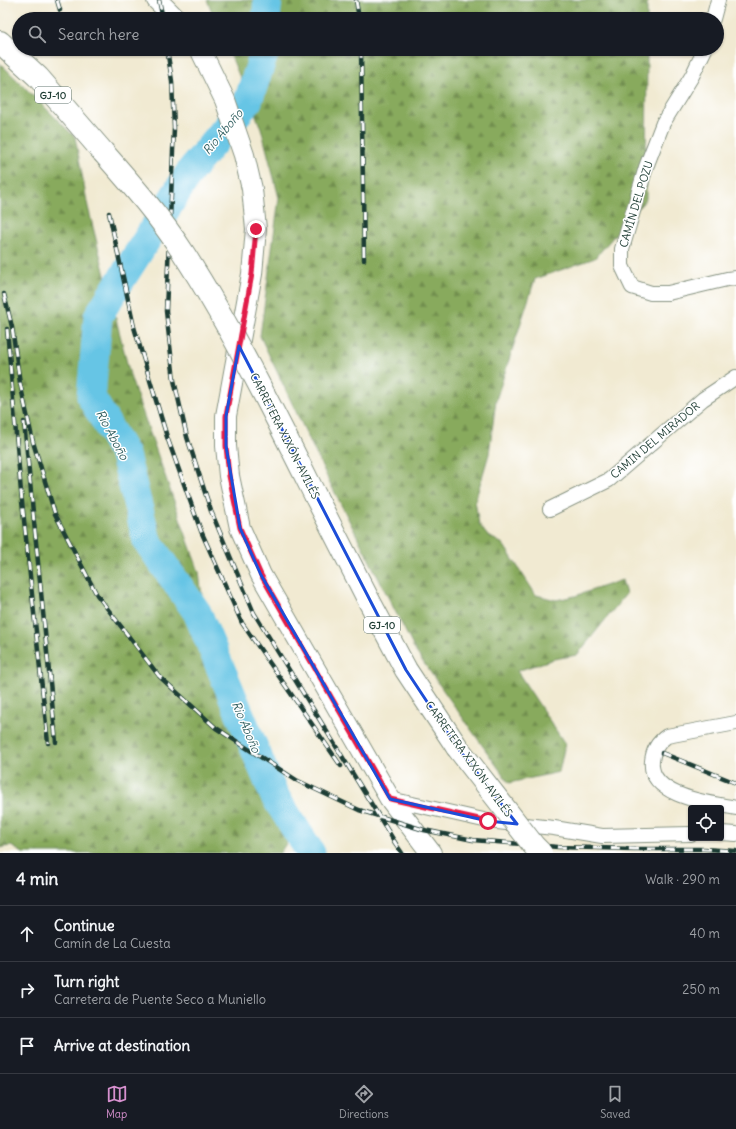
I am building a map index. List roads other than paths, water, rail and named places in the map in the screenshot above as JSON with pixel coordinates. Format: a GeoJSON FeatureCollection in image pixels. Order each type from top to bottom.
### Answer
{"type":"FeatureCollection","features":[{"type":"Feature","properties":{"kind":"highway","name":"CARRETERA XIXÓN-AVILÉS"},"geometry":{"type":"LineString","coordinates":[[0,42],[12,53]]}},
{"type":"Feature","properties":{"kind":"highway","name":"CARRETERA XIXÓN-AVILÉS"},"geometry":{"type":"LineString","coordinates":[[15,56],[38,77],[146,202],[184,254],[232,333],[406,670],[457,747],[541,853]]}},
{"type":"Feature","properties":{"kind":"street"},"geometry":{"type":"LineString","coordinates":[[157,0],[169,12]]}},
{"type":"Feature","properties":{"kind":"street"},"geometry":{"type":"LineString","coordinates":[[715,12],[718,0]]}},
{"type":"Feature","properties":{"kind":"street"},"geometry":{"type":"LineString","coordinates":[[203,56],[225,100],[244,155],[252,189],[256,229],[252,274],[226,416],[226,446],[229,476],[240,528],[261,575],[390,799],[431,853]]}},
{"type":"Feature","properties":{"kind":"street","name":"CAMÍN DEL POZU"},"geometry":{"type":"LineString","coordinates":[[702,56],[692,76],[663,123],[646,167],[622,250],[622,266],[632,287],[652,293],[668,293],[736,278]]}},
{"type":"Feature","properties":{"kind":"street","name":"CAMIN DEL MIRADOR"},"geometry":{"type":"LineString","coordinates":[[550,509],[609,480],[703,399],[736,377]]}},
{"type":"Feature","properties":{"kind":"street"},"geometry":{"type":"LineString","coordinates":[[736,723],[667,736],[657,745],[652,763],[656,780],[664,787],[691,799],[736,808]]}},
{"type":"Feature","properties":{"kind":"street"},"geometry":{"type":"LineString","coordinates":[[390,799],[488,821],[554,828],[602,836],[688,834]]}},
{"type":"Feature","properties":{"kind":"street"},"geometry":{"type":"LineString","coordinates":[[724,833],[736,834]]}},
{"type":"Feature","properties":{"kind":"waterway","name":"Rio Aboño"},"geometry":{"type":"LineString","coordinates":[[267,12],[268,0]]}},
{"type":"Feature","properties":{"kind":"waterway","name":"Rio Aboño"},"geometry":{"type":"LineString","coordinates":[[263,56],[248,101],[191,170],[98,316],[91,397],[125,455],[147,541],[197,612],[274,795],[311,853]]}},
{"type":"Feature","properties":{"kind":"railway"},"geometry":{"type":"LineString","coordinates":[[57,0],[60,10]]}},
{"type":"Feature","properties":{"kind":"railway"},"geometry":{"type":"LineString","coordinates":[[159,0],[162,12]]}},
{"type":"Feature","properties":{"kind":"railway"},"geometry":{"type":"LineString","coordinates":[[356,0],[358,12]]}},
{"type":"Feature","properties":{"kind":"railway"},"geometry":{"type":"LineString","coordinates":[[168,56],[172,81],[174,128],[166,311],[174,380],[187,437],[211,511],[254,613],[396,844]]}},
{"type":"Feature","properties":{"kind":"railway"},"geometry":{"type":"LineString","coordinates":[[361,56],[364,260]]}},
{"type":"Feature","properties":{"kind":"railway"},"geometry":{"type":"LineString","coordinates":[[109,213],[134,327],[167,437],[201,531],[242,623],[341,766]]}},
{"type":"Feature","properties":{"kind":"railway"},"geometry":{"type":"LineString","coordinates":[[4,294],[12,327],[20,383],[33,442],[55,514],[97,595],[159,676],[216,728],[296,780],[359,810],[424,830],[473,840],[558,847],[634,849]]}},
{"type":"Feature","properties":{"kind":"railway"},"geometry":{"type":"LineString","coordinates":[[7,329],[21,492],[48,743]]}},
{"type":"Feature","properties":{"kind":"railway"},"geometry":{"type":"LineString","coordinates":[[24,422],[56,742]]}},
{"type":"Feature","properties":{"kind":"railway"},"geometry":{"type":"LineString","coordinates":[[662,753],[736,783]]}},
{"type":"Feature","properties":{"kind":"railway"},"geometry":{"type":"LineString","coordinates":[[393,840],[402,853]]}},
{"type":"Feature","properties":{"kind":"railway"},"geometry":{"type":"LineString","coordinates":[[629,849],[704,849],[736,851]]}}]}
